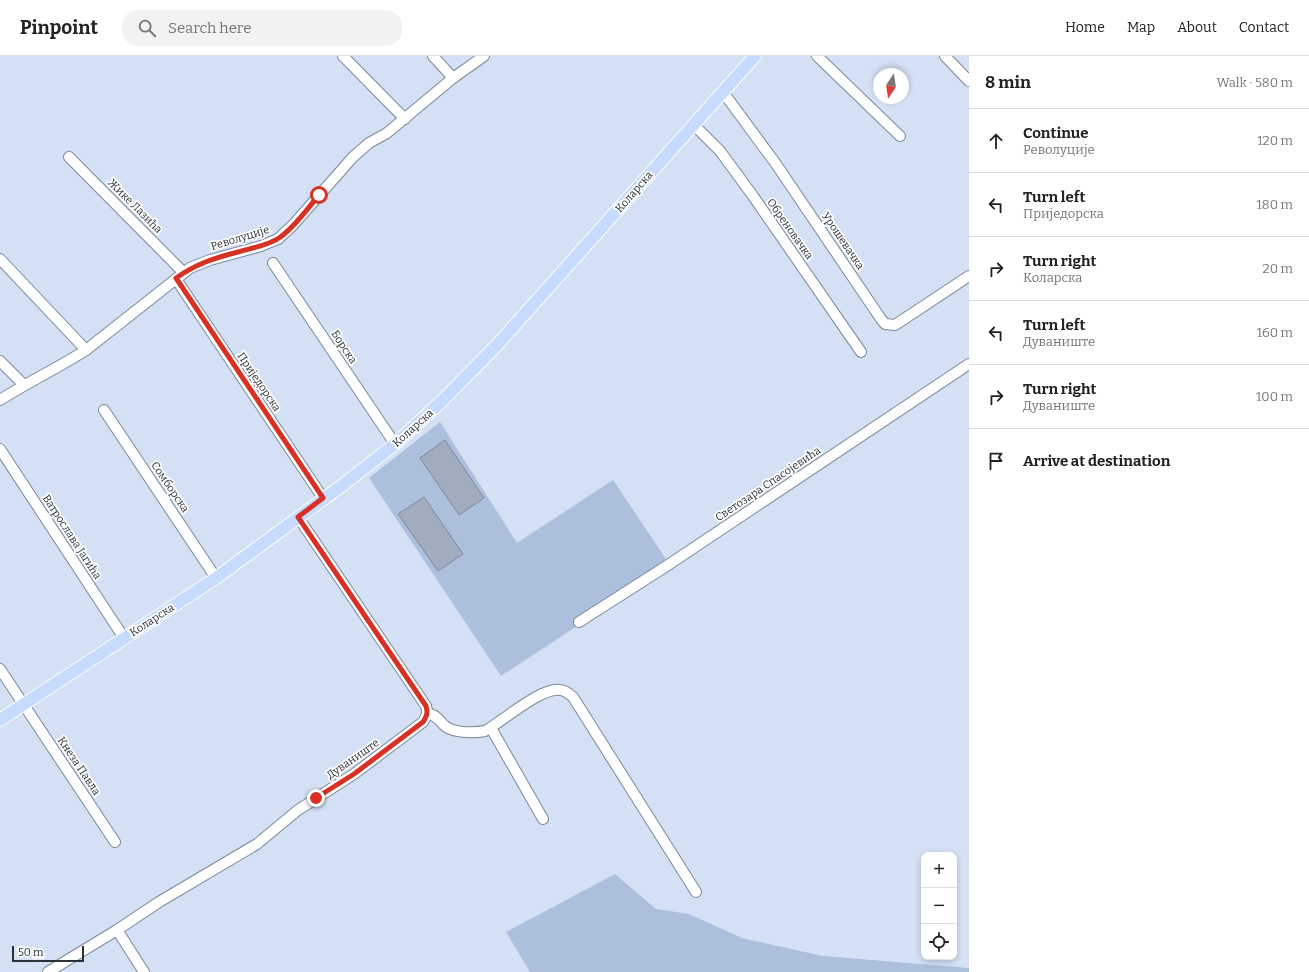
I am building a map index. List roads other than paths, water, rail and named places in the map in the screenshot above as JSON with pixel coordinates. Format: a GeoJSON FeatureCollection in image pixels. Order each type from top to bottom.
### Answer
{"type":"FeatureCollection","features":[{"type":"Feature","properties":{"kind":"main road","name":"Коларска"},"geometry":{"type":"LineString","coordinates":[[0,720],[216,578],[395,444],[441,402],[482,361],[755,56]]}},
{"type":"Feature","properties":{"kind":"street"},"geometry":{"type":"LineString","coordinates":[[343,56],[404,119]]}},
{"type":"Feature","properties":{"kind":"street"},"geometry":{"type":"LineString","coordinates":[[433,56],[454,78]]}},
{"type":"Feature","properties":{"kind":"street","name":"Револуције"},"geometry":{"type":"LineString","coordinates":[[0,400],[86,350],[180,276],[199,264],[261,246],[278,239],[293,225],[354,157],[369,143],[387,133],[454,78],[484,56]]}},
{"type":"Feature","properties":{"kind":"street"},"geometry":{"type":"LineString","coordinates":[[817,56],[900,136]]}},
{"type":"Feature","properties":{"kind":"street"},"geometry":{"type":"LineString","coordinates":[[946,56],[969,81]]}},
{"type":"Feature","properties":{"kind":"street","name":"Урошевачка"},"geometry":{"type":"LineString","coordinates":[[723,92],[776,164],[885,324],[895,325],[969,276]]}},
{"type":"Feature","properties":{"kind":"street","name":"Обреновачка"},"geometry":{"type":"LineString","coordinates":[[694,124],[720,151],[860,352]]}},
{"type":"Feature","properties":{"kind":"street","name":"Жике Лазића"},"geometry":{"type":"LineString","coordinates":[[69,157],[180,276]]}},
{"type":"Feature","properties":{"kind":"street"},"geometry":{"type":"LineString","coordinates":[[0,259],[86,350]]}},
{"type":"Feature","properties":{"kind":"street","name":"Борска"},"geometry":{"type":"LineString","coordinates":[[273,263],[395,444]]}},
{"type":"Feature","properties":{"kind":"street","name":"Приједорска"},"geometry":{"type":"LineString","coordinates":[[180,276],[323,498]]}},
{"type":"Feature","properties":{"kind":"street"},"geometry":{"type":"LineString","coordinates":[[0,361],[24,385]]}},
{"type":"Feature","properties":{"kind":"street","name":"Светозара Спасојевића"},"geometry":{"type":"LineString","coordinates":[[579,622],[665,567],[969,364]]}},
{"type":"Feature","properties":{"kind":"street","name":"Сомборска"},"geometry":{"type":"LineString","coordinates":[[104,410],[216,578]]}},
{"type":"Feature","properties":{"kind":"street","name":"Ватрослава Јагића"},"geometry":{"type":"LineString","coordinates":[[0,449],[124,638]]}},
{"type":"Feature","properties":{"kind":"street"},"geometry":{"type":"LineString","coordinates":[[298,517],[426,706],[428,714],[437,717],[448,728],[476,732],[485,731],[532,700],[552,690],[565,691],[573,697],[696,892]]}},
{"type":"Feature","properties":{"kind":"street","name":"Кнеза Павла"},"geometry":{"type":"LineString","coordinates":[[0,669],[115,842]]}},
{"type":"Feature","properties":{"kind":"street","name":"Дуваниште"},"geometry":{"type":"LineString","coordinates":[[48,972],[159,902],[257,844],[298,810],[354,774],[423,722],[428,714]]}},
{"type":"Feature","properties":{"kind":"street"},"geometry":{"type":"LineString","coordinates":[[491,728],[544,819]]}},
{"type":"Feature","properties":{"kind":"street"},"geometry":{"type":"LineString","coordinates":[[116,930],[144,972]]}}]}
